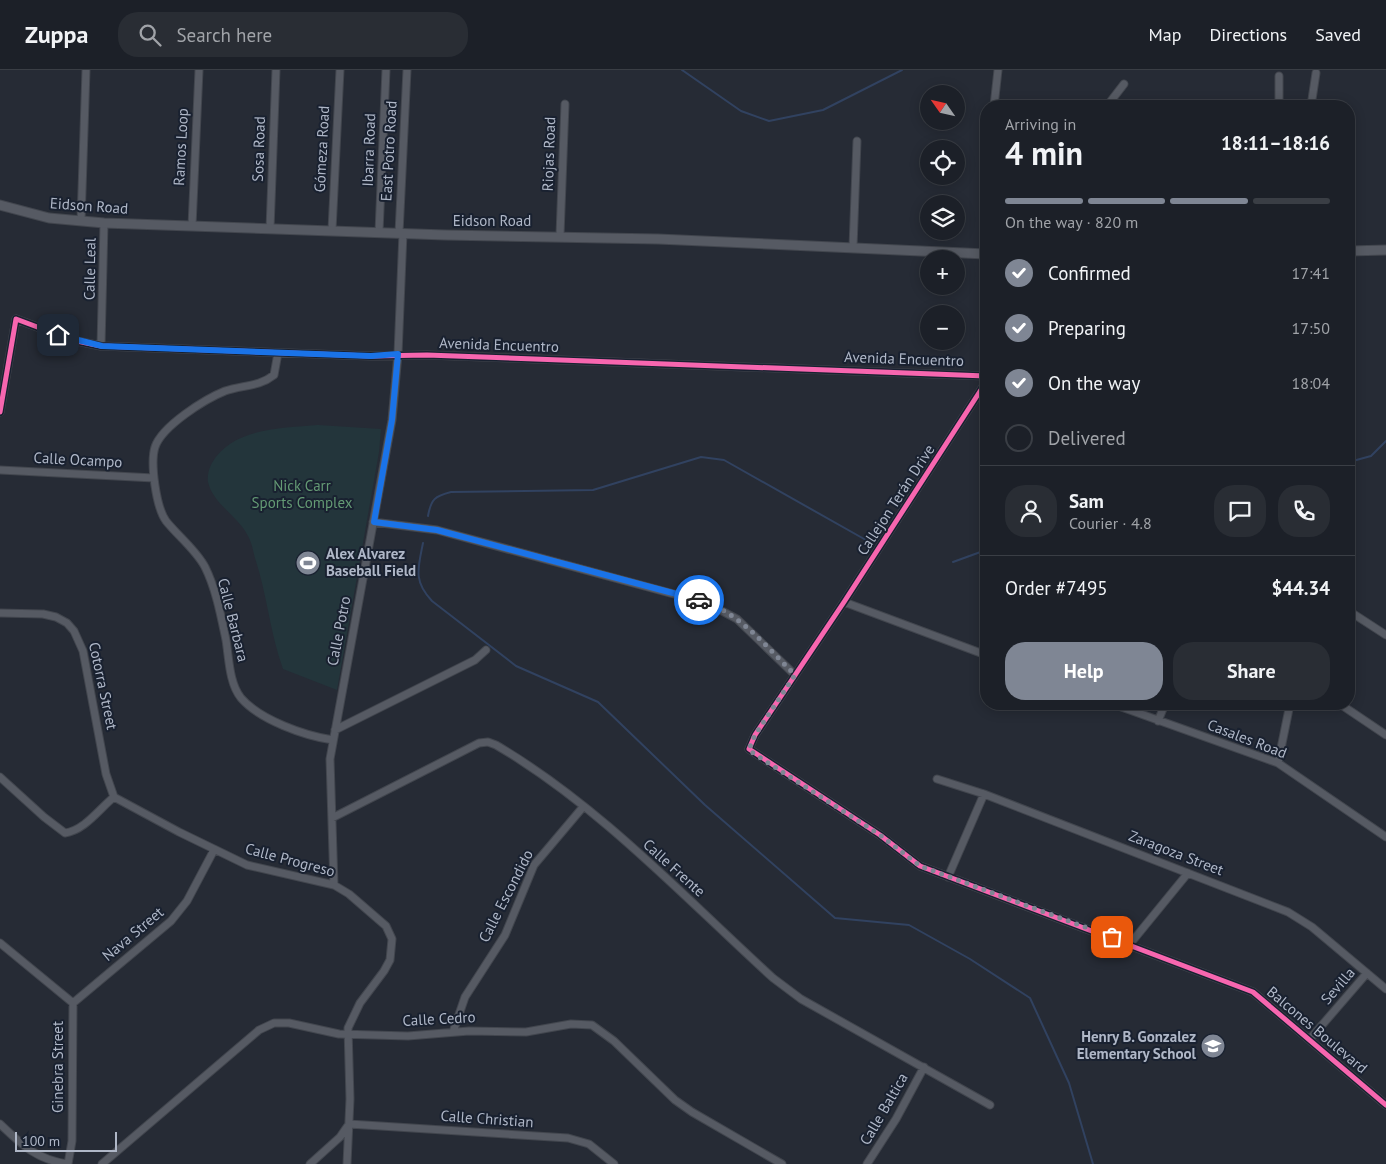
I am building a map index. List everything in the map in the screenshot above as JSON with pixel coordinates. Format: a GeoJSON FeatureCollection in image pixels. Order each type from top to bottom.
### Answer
{"type":"FeatureCollection","features":[{"type":"Feature","properties":{"kind":"street"},"geometry":{"type":"LineString","coordinates":[[82,221],[86,70]]}},
{"type":"Feature","properties":{"kind":"street","name":"Ramos Loop"},"geometry":{"type":"LineString","coordinates":[[192,226],[199,70]]}},
{"type":"Feature","properties":{"kind":"street","name":"Sosa Road"},"geometry":{"type":"LineString","coordinates":[[270,228],[276,70]]}},
{"type":"Feature","properties":{"kind":"street","name":"Gómeza Road"},"geometry":{"type":"LineString","coordinates":[[332,230],[340,70]]}},
{"type":"Feature","properties":{"kind":"street","name":"Ibarra Road"},"geometry":{"type":"LineString","coordinates":[[379,232],[386,70]]}},
{"type":"Feature","properties":{"kind":"street","name":"East Potro Road"},"geometry":{"type":"LineString","coordinates":[[401,233],[407,70]]}},
{"type":"Feature","properties":{"kind":"street"},"geometry":{"type":"LineString","coordinates":[[995,100],[998,70]]}},
{"type":"Feature","properties":{"kind":"street"},"geometry":{"type":"LineString","coordinates":[[1313,100],[1316,73]]}},
{"type":"Feature","properties":{"kind":"street"},"geometry":{"type":"LineString","coordinates":[[1278,76],[1279,100]]}},
{"type":"Feature","properties":{"kind":"street"},"geometry":{"type":"LineString","coordinates":[[1112,100],[1124,84]]}},
{"type":"Feature","properties":{"kind":"street","name":"Riojas Road"},"geometry":{"type":"LineString","coordinates":[[560,235],[565,104]]}},
{"type":"Feature","properties":{"kind":"street"},"geometry":{"type":"LineString","coordinates":[[853,247],[857,141]]}},
{"type":"Feature","properties":{"kind":"street","name":"Eidson Road"},"geometry":{"type":"LineString","coordinates":[[0,205],[49,218],[104,223],[401,233],[560,235],[980,254]]}},
{"type":"Feature","properties":{"kind":"street","name":"Calle Leal"},"geometry":{"type":"LineString","coordinates":[[102,346],[104,223]]}},
{"type":"Feature","properties":{"kind":"street","name":"Calle Potro"},"geometry":{"type":"LineString","coordinates":[[334,885],[330,759],[392,420],[398,354],[401,233]]}},
{"type":"Feature","properties":{"kind":"street"},"geometry":{"type":"LineString","coordinates":[[1355,251],[1386,250]]}},
{"type":"Feature","properties":{"kind":"street","name":"Avenida Encuentro"},"geometry":{"type":"LineString","coordinates":[[0,412],[16,319],[72,340],[102,346],[371,356],[398,354],[980,376]]}},
{"type":"Feature","properties":{"kind":"street","name":"Calle Barbara"},"geometry":{"type":"LineString","coordinates":[[278,353],[274,375],[266,382],[226,390],[207,399],[162,435],[155,447],[154,478],[164,518],[198,556],[209,576],[221,616],[238,694],[250,706],[290,728],[333,740]]}},
{"type":"Feature","properties":{"kind":"street","name":"Callejon Terán Drive"},"geometry":{"type":"LineString","coordinates":[[749,749],[755,735],[844,602],[980,391]]}},
{"type":"Feature","properties":{"kind":"street","name":"Calle Ocampo"},"geometry":{"type":"LineString","coordinates":[[0,470],[154,478]]}},
{"type":"Feature","properties":{"kind":"street"},"geometry":{"type":"LineString","coordinates":[[374,522],[437,530],[707,603],[737,619],[795,675]]}},
{"type":"Feature","properties":{"kind":"street"},"geometry":{"type":"LineString","coordinates":[[844,602],[980,653]]}},
{"type":"Feature","properties":{"kind":"street","name":"Cotorra Street"},"geometry":{"type":"LineString","coordinates":[[0,613],[43,614],[56,617],[74,631],[83,651],[105,769],[114,797]]}},
{"type":"Feature","properties":{"kind":"street"},"geometry":{"type":"LineString","coordinates":[[1355,615],[1386,635]]}},
{"type":"Feature","properties":{"kind":"street"},"geometry":{"type":"LineString","coordinates":[[335,730],[475,660],[486,650]]}},
{"type":"Feature","properties":{"kind":"street","name":"Casales Road"},"geometry":{"type":"LineString","coordinates":[[1129,710],[1278,763],[1386,837]]}},
{"type":"Feature","properties":{"kind":"street"},"geometry":{"type":"LineString","coordinates":[[1158,721],[1163,710]]}},
{"type":"Feature","properties":{"kind":"street"},"geometry":{"type":"LineString","coordinates":[[1278,763],[1289,710]]}},
{"type":"Feature","properties":{"kind":"street"},"geometry":{"type":"LineString","coordinates":[[1349,710],[1386,735]]}},
{"type":"Feature","properties":{"kind":"street","name":"Calle Frente"},"geometry":{"type":"LineString","coordinates":[[332,818],[471,747],[488,742],[504,750],[550,781],[583,807],[669,881],[783,986],[812,1006],[990,1105]]}},
{"type":"Feature","properties":{"kind":"street","name":"Balcones Boulevard"},"geometry":{"type":"LineString","coordinates":[[749,749],[880,835],[920,866],[1130,944],[1252,992],[1386,1105]]}},
{"type":"Feature","properties":{"kind":"street"},"geometry":{"type":"LineString","coordinates":[[0,777],[44,818],[65,833],[71,832],[84,824],[114,797]]}},
{"type":"Feature","properties":{"kind":"street","name":"Zaragoza Street"},"geometry":{"type":"LineString","coordinates":[[937,779],[984,794],[1288,912],[1312,927],[1386,989]]}},
{"type":"Feature","properties":{"kind":"street"},"geometry":{"type":"LineString","coordinates":[[948,877],[984,794]]}},
{"type":"Feature","properties":{"kind":"street","name":"Calle Progreso"},"geometry":{"type":"LineString","coordinates":[[114,797],[214,850],[247,865],[334,885],[349,894],[386,926],[392,939],[390,960],[384,972],[352,1015],[347,1035],[350,1124],[347,1164]]}},
{"type":"Feature","properties":{"kind":"street","name":"Calle Escondido"},"geometry":{"type":"LineString","coordinates":[[453,1032],[465,997],[505,935],[534,865],[583,807]]}},
{"type":"Feature","properties":{"kind":"street","name":"Nava Street"},"geometry":{"type":"LineString","coordinates":[[73,1003],[171,921],[187,901],[214,850]]}},
{"type":"Feature","properties":{"kind":"street"},"geometry":{"type":"LineString","coordinates":[[1130,944],[1188,873]]}},
{"type":"Feature","properties":{"kind":"street","name":"Ginebra Street"},"geometry":{"type":"LineString","coordinates":[[0,943],[73,1003],[72,1140],[67,1164]]}},
{"type":"Feature","properties":{"kind":"street","name":"Sevilla"},"geometry":{"type":"LineString","coordinates":[[1310,1039],[1367,972]]}},
{"type":"Feature","properties":{"kind":"street","name":"Calle Cedro"},"geometry":{"type":"LineString","coordinates":[[102,1164],[266,1026],[289,1023],[325,1033],[408,1036],[485,1030],[526,1032],[572,1024],[592,1025],[614,1040],[675,1100],[692,1112],[782,1164]]}},
{"type":"Feature","properties":{"kind":"street","name":"Calle Baltica"},"geometry":{"type":"LineString","coordinates":[[867,1164],[896,1119],[924,1067]]}},
{"type":"Feature","properties":{"kind":"street"},"geometry":{"type":"LineString","coordinates":[[0,1124],[36,1155],[44,1159],[67,1164]]}},
{"type":"Feature","properties":{"kind":"street"},"geometry":{"type":"LineString","coordinates":[[310,1164],[340,1137],[350,1124]]}},
{"type":"Feature","properties":{"kind":"street","name":"Calle Christian"},"geometry":{"type":"LineString","coordinates":[[350,1124],[568,1138],[589,1144],[614,1164]]}},
{"type":"Feature","properties":{"kind":"green space","name":"Nick Carr Sports Complex"},"geometry":{"type":"Polygon","coordinates":[[[318,425],[381,429],[379,452],[337,690],[283,669],[275,642],[263,585],[248,536],[215,497],[208,482],[210,467],[221,451],[245,436],[274,429],[318,425]]]}},
{"type":"Feature","properties":{"kind":"waterway"},"geometry":{"type":"LineString","coordinates":[[682,70],[741,111],[769,121],[823,110],[902,70]]}},
{"type":"Feature","properties":{"kind":"waterway"},"geometry":{"type":"LineString","coordinates":[[1355,460],[1371,456],[1386,441]]}},
{"type":"Feature","properties":{"kind":"waterway"},"geometry":{"type":"LineString","coordinates":[[428,516],[432,502],[437,497],[451,492],[593,490],[701,457],[724,460],[873,544]]}},
{"type":"Feature","properties":{"kind":"waterway"},"geometry":{"type":"LineString","coordinates":[[423,543],[418,574],[422,587],[432,601],[516,666],[598,702],[705,805],[835,918],[909,925],[970,959],[1030,998],[1069,1083],[1093,1164]]}},
{"type":"Feature","properties":{"kind":"waterway"},"geometry":{"type":"LineString","coordinates":[[953,562],[980,552]]}},
{"type":"Feature","properties":{"kind":"cycle path"},"geometry":{"type":"LineString","coordinates":[[0,412],[16,319],[72,340],[101,346],[371,356],[427,355],[980,376]]}},
{"type":"Feature","properties":{"kind":"cycle path"},"geometry":{"type":"LineString","coordinates":[[980,391],[844,602],[755,735],[749,749],[880,835],[920,866],[1253,992],[1386,1105]]}},
{"type":"Feature","properties":{"kind":"way so far"},"geometry":{"type":"LineString","coordinates":[[699,600],[723,610],[737,619],[795,675],[755,735],[749,749],[753,753],[880,835],[920,866],[1112,937]]}},
{"type":"Feature","properties":{"kind":"place","name":"Alex Alvarez Baseball Field"},"geometry":{"type":"Point","coordinates":[308,563]}},
{"type":"Feature","properties":{"kind":"place","name":"Henry B. Gonzalez Elementary School"},"geometry":{"type":"Point","coordinates":[1213,1046]}},
{"type":"Feature","properties":{"kind":"route"},"geometry":{"type":"LineString","coordinates":[[58,335],[102,346],[371,356],[398,354],[396,393],[374,522],[437,530],[699,600]]}}]}
